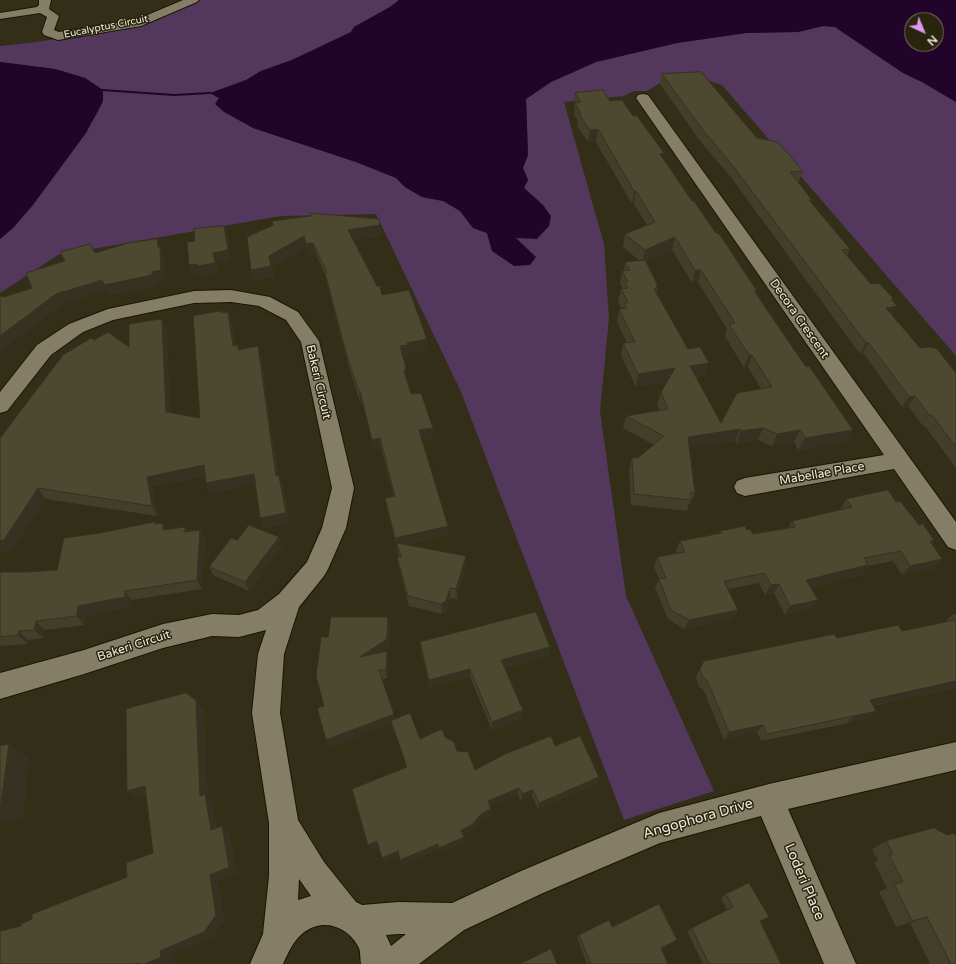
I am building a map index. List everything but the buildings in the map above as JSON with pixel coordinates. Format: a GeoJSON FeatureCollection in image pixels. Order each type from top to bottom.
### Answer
{"type":"FeatureCollection","features":[{"type":"Feature","properties":{"kind":"street","name":"Eucalyptus Circuit"},"geometry":{"type":"LineString","coordinates":[[42,5],[53,16],[48,32],[58,36],[141,22],[193,0]]}},
{"type":"Feature","properties":{"kind":"street"},"geometry":{"type":"LineString","coordinates":[[0,16],[42,5]]}},
{"type":"Feature","properties":{"kind":"street","name":"Decora Crescent"},"geometry":{"type":"LineString","coordinates":[[643,98],[956,540]]}},
{"type":"Feature","properties":{"kind":"street","name":"Bakeri Circuit"},"geometry":{"type":"LineString","coordinates":[[0,406],[44,350],[76,328],[108,315],[194,297],[231,296],[264,301],[292,316],[310,341],[343,488],[334,528],[316,568],[288,602],[265,619],[239,626],[212,625],[163,636],[84,662],[0,686]]}},
{"type":"Feature","properties":{"kind":"street","name":"Mabellae Place"},"geometry":{"type":"LineString","coordinates":[[745,487],[900,460]]}},
{"type":"Feature","properties":{"kind":"street","name":"Bakeri Circuit"},"geometry":{"type":"LineString","coordinates":[[272,950],[284,876],[284,823],[266,713],[271,654],[288,602]]}},
{"type":"Feature","properties":{"kind":"street","name":"Angophora Drive"},"geometry":{"type":"LineString","coordinates":[[396,964],[407,953],[453,919],[532,882],[659,828],[769,799],[956,756]]}},
{"type":"Feature","properties":{"kind":"street","name":"Loderi Place"},"geometry":{"type":"LineString","coordinates":[[769,799],[840,964]]}},
{"type":"Feature","properties":{"kind":"street","name":"Bakeri Circuit"},"geometry":{"type":"LineString","coordinates":[[284,823],[313,873],[373,940],[377,964]]}},
{"type":"Feature","properties":{"kind":"street","name":"Angophora Drive"},"geometry":{"type":"LineString","coordinates":[[272,950],[294,920],[308,912],[327,908],[352,916],[453,919]]}},
{"type":"Feature","properties":{"kind":"shaded area"},"geometry":{"type":"Polygon","coordinates":[[[199,0],[399,0],[390,7],[354,27],[351,32],[292,60],[261,71],[246,80],[211,94],[219,98],[253,128],[356,162],[396,178],[405,187],[422,197],[443,201],[460,211],[473,228],[487,233],[492,251],[515,238],[531,237],[543,205],[524,188],[528,180],[523,168],[528,155],[526,99],[551,82],[596,62],[677,43],[746,33],[798,32],[823,26],[835,27],[903,73],[922,82],[956,102],[956,356],[722,85],[678,72],[647,91],[634,91],[624,96],[564,102],[604,244],[609,318],[600,411],[626,596],[714,791],[624,820],[461,392],[376,214],[281,216],[58,255],[0,293],[0,239],[13,228],[97,114],[103,101],[103,90],[85,78],[55,69],[0,62],[0,46],[37,42],[145,24],[199,0]]]}},
{"type":"Feature","properties":{"kind":"shaded area"},"geometry":{"type":"Polygon","coordinates":[[[399,0],[956,0],[956,102],[922,82],[903,73],[835,27],[823,26],[798,32],[746,33],[677,43],[596,62],[551,82],[526,99],[528,155],[523,168],[528,180],[524,188],[543,205],[551,216],[549,226],[537,239],[516,238],[536,257],[530,265],[514,266],[492,251],[487,233],[473,228],[460,211],[443,201],[422,197],[405,187],[396,178],[356,162],[253,128],[224,112],[215,104],[219,98],[210,93],[246,80],[261,71],[292,60],[351,32],[354,27],[390,7],[399,0]]]}},
{"type":"Feature","properties":{"kind":"shaded area"},"geometry":{"type":"Polygon","coordinates":[[[0,62],[55,69],[85,78],[103,90],[103,101],[86,133],[33,205],[13,228],[0,239],[0,62]]]}},
{"type":"Feature","properties":{"kind":"waterway"},"geometry":{"type":"LineString","coordinates":[[103,90],[174,95],[210,93]]}}]}
